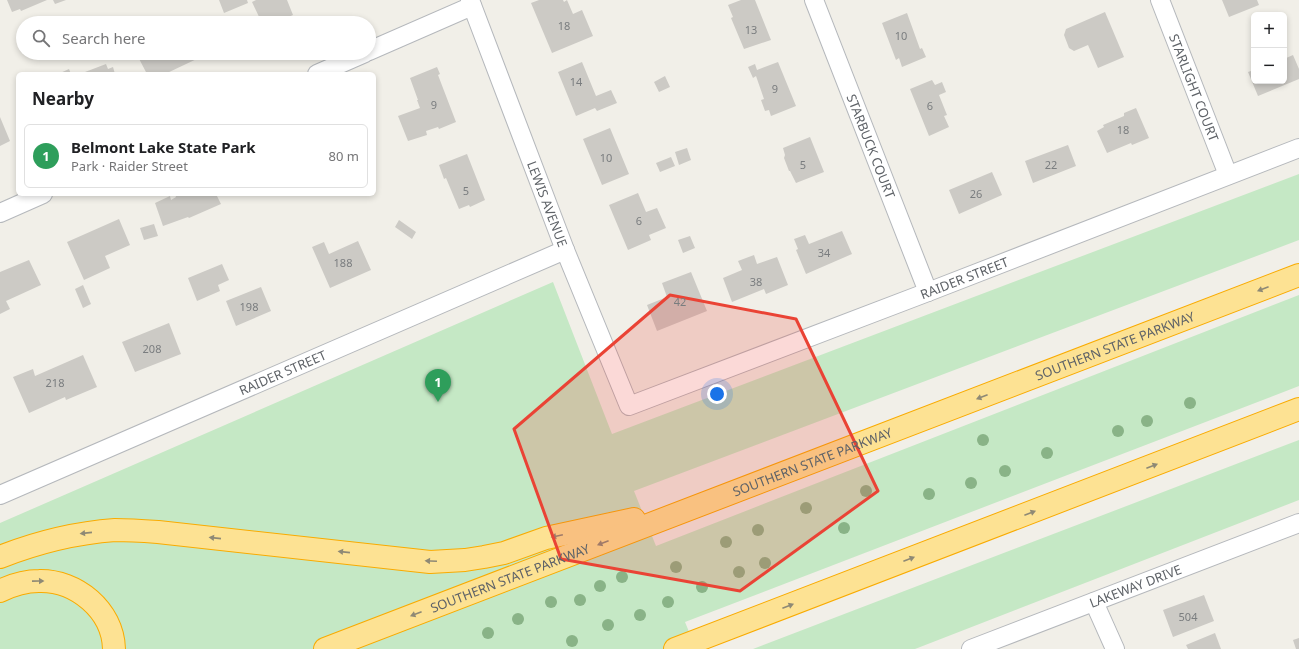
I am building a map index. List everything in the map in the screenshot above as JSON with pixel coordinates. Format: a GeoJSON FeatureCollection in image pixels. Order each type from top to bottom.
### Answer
{"type":"FeatureCollection","features":[{"type":"Feature","properties":{"kind":"highway","name":"SOUTHERN STATE PARKWAY"},"geometry":{"type":"LineString","coordinates":[[326,649],[1299,275]]}},
{"type":"Feature","properties":{"kind":"highway"},"geometry":{"type":"LineString","coordinates":[[675,649],[1299,409]]}},
{"type":"Feature","properties":{"kind":"highway"},"geometry":{"type":"LineString","coordinates":[[0,557],[55,538],[116,530],[158,532],[430,562],[459,561],[504,553],[546,538],[705,504]]}},
{"type":"Feature","properties":{"kind":"highway"},"geometry":{"type":"LineString","coordinates":[[0,590],[20,584],[40,581],[60,583],[71,587],[90,599],[105,617],[112,636],[114,649]]}},
{"type":"Feature","properties":{"kind":"highway"},"geometry":{"type":"LineString","coordinates":[[700,649],[751,620]]}},
{"type":"Feature","properties":{"kind":"street","name":"STARBUCK COURT"},"geometry":{"type":"LineString","coordinates":[[814,0],[928,292]]}},
{"type":"Feature","properties":{"kind":"street","name":"STARLIGHT COURT"},"geometry":{"type":"LineString","coordinates":[[1160,0],[1228,175]]}},
{"type":"Feature","properties":{"kind":"street"},"geometry":{"type":"LineString","coordinates":[[376,48],[471,3]]}},
{"type":"Feature","properties":{"kind":"street","name":"LEWIS AVENUE"},"geometry":{"type":"LineString","coordinates":[[471,3],[565,250],[629,406]]}},
{"type":"Feature","properties":{"kind":"street"},"geometry":{"type":"LineString","coordinates":[[322,72],[349,60]]}},
{"type":"Feature","properties":{"kind":"street","name":"RAIDER STREET"},"geometry":{"type":"LineString","coordinates":[[629,406],[1299,148]]}},
{"type":"Feature","properties":{"kind":"street"},"geometry":{"type":"LineString","coordinates":[[0,213],[38,196]]}},
{"type":"Feature","properties":{"kind":"street","name":"RAIDER STREET"},"geometry":{"type":"LineString","coordinates":[[0,495],[565,250]]}},
{"type":"Feature","properties":{"kind":"street","name":"LAKEWAY DRIVE"},"geometry":{"type":"LineString","coordinates":[[971,649],[1299,523]]}},
{"type":"Feature","properties":{"kind":"street"},"geometry":{"type":"LineString","coordinates":[[1094,602],[1115,649]]}},
{"type":"Feature","properties":{"kind":"highlighted area"},"geometry":{"type":"Polygon","coordinates":[[[670,295],[796,319],[878,491],[740,591],[561,559],[514,429],[670,295]]]}},
{"type":"Feature","properties":{"kind":"green space"},"geometry":{"type":"Polygon","coordinates":[[[1299,174],[1299,240],[634,491],[656,546],[1299,295],[1299,386],[685,622],[696,649],[0,649],[0,523],[553,282],[612,434],[1299,174]]]}},
{"type":"Feature","properties":{"kind":"green space"},"geometry":{"type":"Polygon","coordinates":[[[1299,440],[1299,500],[915,649],[753,649],[1299,440]]]}},
{"type":"Feature","properties":{"kind":"building"},"geometry":{"type":"Polygon","coordinates":[[[7,0],[47,0],[21,11],[20,9],[12,12],[7,0]]]}},
{"type":"Feature","properties":{"kind":"building"},"geometry":{"type":"Polygon","coordinates":[[[53,0],[66,0],[55,4],[53,0]]]}},
{"type":"Feature","properties":{"kind":"building"},"geometry":{"type":"Polygon","coordinates":[[[219,0],[247,0],[248,3],[224,13],[219,0]]]}},
{"type":"Feature","properties":{"kind":"building"},"geometry":{"type":"Polygon","coordinates":[[[256,0],[287,0],[293,15],[259,16],[252,2],[256,0]]]}},
{"type":"Feature","properties":{"kind":"building"},"geometry":{"type":"Polygon","coordinates":[[[539,0],[563,0],[564,2],[567,0],[573,14],[582,10],[593,36],[552,53],[531,3],[539,0]]]}},
{"type":"Feature","properties":{"kind":"building"},"geometry":{"type":"Polygon","coordinates":[[[741,0],[755,0],[771,40],[744,49],[731,18],[733,17],[728,5],[741,0]]]}},
{"type":"Feature","properties":{"kind":"building"},"geometry":{"type":"Polygon","coordinates":[[[1222,0],[1257,0],[1259,5],[1229,17],[1222,0]]]}},
{"type":"Feature","properties":{"kind":"building"},"geometry":{"type":"Polygon","coordinates":[[[1105,12],[1124,57],[1098,68],[1088,45],[1074,51],[1069,48],[1064,35],[1066,29],[1105,12]]]}},
{"type":"Feature","properties":{"kind":"building"},"geometry":{"type":"Polygon","coordinates":[[[907,13],[920,49],[922,48],[926,57],[902,67],[899,58],[896,60],[882,23],[907,13]]]}},
{"type":"Feature","properties":{"kind":"building"},"geometry":{"type":"Polygon","coordinates":[[[1293,55],[1299,69],[1299,79],[1287,84],[1287,58],[1293,55]]]}},
{"type":"Feature","properties":{"kind":"building"},"geometry":{"type":"Polygon","coordinates":[[[140,60],[195,60],[169,72],[146,72],[140,60]]]}},
{"type":"Feature","properties":{"kind":"building"},"geometry":{"type":"Polygon","coordinates":[[[582,62],[596,96],[611,90],[617,103],[597,111],[595,108],[576,116],[558,72],[582,62]]]}},
{"type":"Feature","properties":{"kind":"building"},"geometry":{"type":"Polygon","coordinates":[[[778,62],[796,106],[771,116],[769,110],[765,111],[761,100],[764,99],[756,76],[753,78],[748,67],[755,64],[757,70],[778,62]]]}},
{"type":"Feature","properties":{"kind":"building"},"geometry":{"type":"Polygon","coordinates":[[[106,64],[108,69],[113,67],[114,72],[85,72],[106,64]]]}},
{"type":"Feature","properties":{"kind":"building"},"geometry":{"type":"Polygon","coordinates":[[[437,67],[440,74],[438,75],[456,122],[439,129],[438,127],[426,131],[427,135],[408,141],[398,116],[420,108],[410,78],[437,67]]]}},
{"type":"Feature","properties":{"kind":"building"},"geometry":{"type":"Polygon","coordinates":[[[69,69],[70,72],[62,72],[69,69]]]}},
{"type":"Feature","properties":{"kind":"building"},"geometry":{"type":"Polygon","coordinates":[[[1251,71],[1251,79],[1248,72],[1251,71]]]}},
{"type":"Feature","properties":{"kind":"building"},"geometry":{"type":"Polygon","coordinates":[[[665,76],[670,87],[659,92],[654,82],[665,76]]]}},
{"type":"Feature","properties":{"kind":"building"},"geometry":{"type":"Polygon","coordinates":[[[932,80],[935,85],[942,82],[946,92],[939,95],[947,115],[944,116],[949,127],[929,136],[910,89],[932,80]]]}},
{"type":"Feature","properties":{"kind":"building"},"geometry":{"type":"Polygon","coordinates":[[[1253,84],[1287,84],[1258,96],[1253,84]]]}},
{"type":"Feature","properties":{"kind":"building"},"geometry":{"type":"Polygon","coordinates":[[[1136,108],[1149,138],[1132,145],[1131,143],[1107,153],[1097,131],[1104,127],[1103,125],[1124,116],[1124,113],[1136,108]]]}},
{"type":"Feature","properties":{"kind":"building"},"geometry":{"type":"Polygon","coordinates":[[[0,117],[10,141],[0,146],[0,117]]]}},
{"type":"Feature","properties":{"kind":"building"},"geometry":{"type":"Polygon","coordinates":[[[610,128],[629,174],[602,185],[583,139],[610,128]]]}},
{"type":"Feature","properties":{"kind":"building"},"geometry":{"type":"Polygon","coordinates":[[[810,137],[824,172],[796,183],[784,158],[785,155],[783,148],[810,137]]]}},
{"type":"Feature","properties":{"kind":"building"},"geometry":{"type":"Polygon","coordinates":[[[1068,145],[1076,166],[1033,183],[1025,161],[1068,145]]]}},
{"type":"Feature","properties":{"kind":"building"},"geometry":{"type":"Polygon","coordinates":[[[687,148],[691,160],[679,165],[675,152],[687,148]]]}},
{"type":"Feature","properties":{"kind":"building"},"geometry":{"type":"Polygon","coordinates":[[[467,154],[485,200],[470,207],[469,205],[459,209],[446,178],[444,179],[439,165],[467,154]]]}},
{"type":"Feature","properties":{"kind":"building"},"geometry":{"type":"Polygon","coordinates":[[[671,157],[675,166],[660,172],[656,163],[671,157]]]}},
{"type":"Feature","properties":{"kind":"building"},"geometry":{"type":"Polygon","coordinates":[[[992,172],[1002,195],[959,214],[949,190],[992,172]]]}},
{"type":"Feature","properties":{"kind":"building"},"geometry":{"type":"Polygon","coordinates":[[[638,193],[646,212],[657,208],[666,228],[649,235],[651,240],[628,250],[609,205],[638,193]]]}},
{"type":"Feature","properties":{"kind":"building"},"geometry":{"type":"Polygon","coordinates":[[[170,196],[171,200],[176,197],[217,196],[221,204],[189,218],[188,217],[163,226],[155,203],[170,196]]]}},
{"type":"Feature","properties":{"kind":"building"},"geometry":{"type":"Polygon","coordinates":[[[119,219],[130,245],[105,256],[110,268],[84,280],[67,242],[119,219]]]}},
{"type":"Feature","properties":{"kind":"building"},"geometry":{"type":"Polygon","coordinates":[[[399,220],[416,232],[412,239],[395,227],[399,220]]]}},
{"type":"Feature","properties":{"kind":"building"},"geometry":{"type":"Polygon","coordinates":[[[154,224],[158,236],[144,240],[140,228],[154,224]]]}},
{"type":"Feature","properties":{"kind":"building"},"geometry":{"type":"Polygon","coordinates":[[[842,231],[852,254],[806,274],[796,250],[798,249],[794,239],[805,235],[809,244],[842,231]]]}},
{"type":"Feature","properties":{"kind":"building"},"geometry":{"type":"Polygon","coordinates":[[[690,236],[695,248],[683,253],[678,240],[690,236]]]}},
{"type":"Feature","properties":{"kind":"building"},"geometry":{"type":"Polygon","coordinates":[[[358,241],[371,270],[330,288],[312,247],[324,242],[329,254],[358,241]]]}},
{"type":"Feature","properties":{"kind":"building"},"geometry":{"type":"Polygon","coordinates":[[[754,255],[757,264],[777,257],[788,285],[766,294],[764,289],[732,302],[723,278],[742,270],[738,261],[754,255]]]}},
{"type":"Feature","properties":{"kind":"building"},"geometry":{"type":"Polygon","coordinates":[[[29,260],[41,285],[6,301],[10,309],[0,314],[0,272],[29,260]]]}},
{"type":"Feature","properties":{"kind":"building"},"geometry":{"type":"Polygon","coordinates":[[[222,264],[229,280],[218,285],[220,291],[197,301],[188,278],[222,264]]]}},
{"type":"Feature","properties":{"kind":"building"},"geometry":{"type":"Polygon","coordinates":[[[691,272],[707,311],[657,331],[647,305],[667,297],[662,283],[691,272]]]}},
{"type":"Feature","properties":{"kind":"building"},"geometry":{"type":"Polygon","coordinates":[[[83,285],[91,304],[83,308],[75,289],[83,285]]]}},
{"type":"Feature","properties":{"kind":"building"},"geometry":{"type":"Polygon","coordinates":[[[261,287],[271,311],[236,326],[226,301],[261,287]]]}},
{"type":"Feature","properties":{"kind":"building"},"geometry":{"type":"Polygon","coordinates":[[[169,323],[181,354],[135,372],[122,342],[169,323]]]}},
{"type":"Feature","properties":{"kind":"building"},"geometry":{"type":"Polygon","coordinates":[[[83,355],[97,387],[66,400],[65,397],[29,413],[13,377],[33,369],[35,376],[83,355]]]}},
{"type":"Feature","properties":{"kind":"building"},"geometry":{"type":"Polygon","coordinates":[[[1204,595],[1214,621],[1173,637],[1163,610],[1204,595]]]}},
{"type":"Feature","properties":{"kind":"building"},"geometry":{"type":"Polygon","coordinates":[[[1215,633],[1221,649],[1188,649],[1186,645],[1215,633]]]}},
{"type":"Feature","properties":{"kind":"building"},"geometry":{"type":"Polygon","coordinates":[[[1299,638],[1299,649],[1296,649],[1293,640],[1299,638]]]}},
{"type":"Feature","properties":{"kind":"place","name":"Belmont Lake State Park"},"geometry":{"type":"Point","coordinates":[438,402]}}]}
